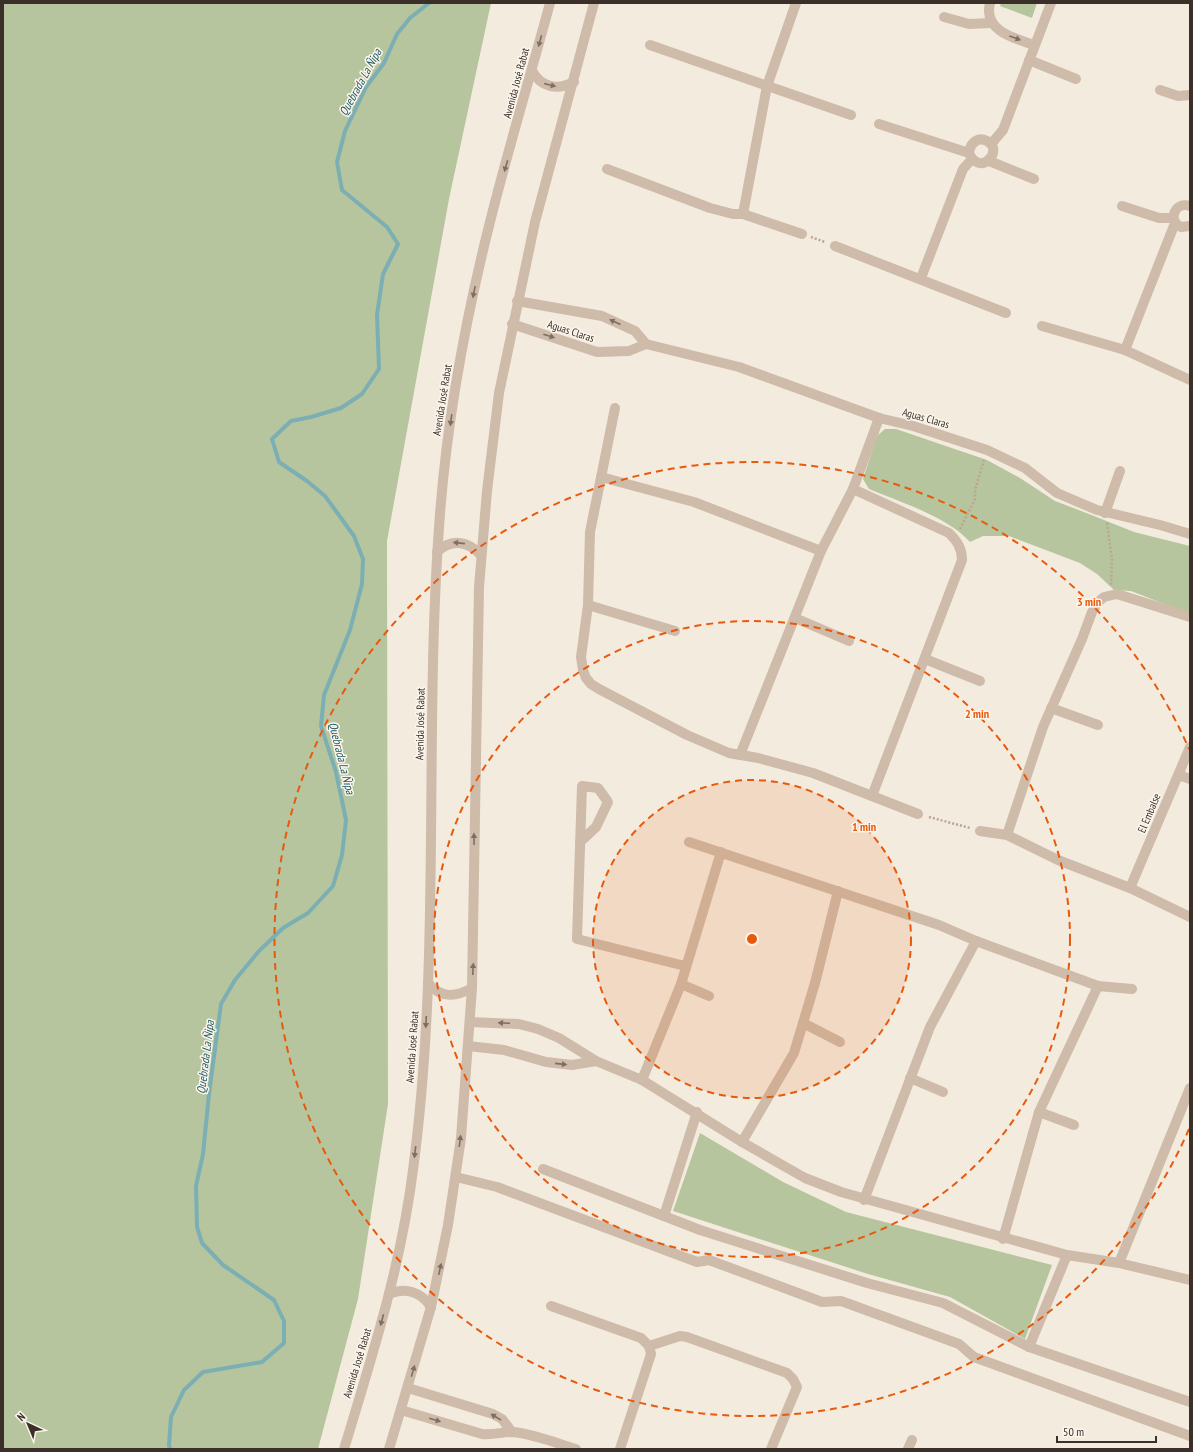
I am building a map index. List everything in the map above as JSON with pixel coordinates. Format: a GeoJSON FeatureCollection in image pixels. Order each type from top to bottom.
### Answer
{"type":"FeatureCollection","features":[{"type":"Feature","properties":{"kind":"street","name":"Avenida José Rabat"},"geometry":{"type":"LineString","coordinates":[[344,1449],[389,1294],[401,1240],[415,1158],[421,1096],[428,983],[433,640],[437,552],[440,510],[453,408],[475,285],[488,229],[550,3]]}},
{"type":"Feature","properties":{"kind":"street"},"geometry":{"type":"LineString","coordinates":[[390,1449],[431,1307],[441,1266],[456,1177],[472,988],[477,638],[481,555],[500,393],[512,324],[542,191],[574,82],[594,3]]}},
{"type":"Feature","properties":{"kind":"street"},"geometry":{"type":"LineString","coordinates":[[743,214],[766,86],[796,3]]}},
{"type":"Feature","properties":{"kind":"street"},"geometry":{"type":"LineString","coordinates":[[990,3],[989,15],[991,23],[996,28],[1009,36],[1034,45]]}},
{"type":"Feature","properties":{"kind":"street"},"geometry":{"type":"LineString","coordinates":[[991,144],[1003,130],[1051,3]]}},
{"type":"Feature","properties":{"kind":"street"},"geometry":{"type":"LineString","coordinates":[[944,17],[969,24],[991,23]]}},
{"type":"Feature","properties":{"kind":"street"},"geometry":{"type":"LineString","coordinates":[[650,44],[851,115]]}},
{"type":"Feature","properties":{"kind":"street"},"geometry":{"type":"LineString","coordinates":[[1029,60],[1076,79]]}},
{"type":"Feature","properties":{"kind":"street"},"geometry":{"type":"LineString","coordinates":[[532,71],[541,82],[550,87],[565,86],[574,82]]}},
{"type":"Feature","properties":{"kind":"street"},"geometry":{"type":"LineString","coordinates":[[1160,90],[1178,96],[1190,95]]}},
{"type":"Feature","properties":{"kind":"street"},"geometry":{"type":"LineString","coordinates":[[879,124],[971,156],[977,162],[983,163],[989,161],[1034,179]]}},
{"type":"Feature","properties":{"kind":"street"},"geometry":{"type":"LineString","coordinates":[[921,278],[963,169],[971,156],[970,147],[974,142],[980,139],[986,140],[991,144],[993,149],[992,156],[989,161]]}},
{"type":"Feature","properties":{"kind":"street"},"geometry":{"type":"LineString","coordinates":[[606,169],[710,208],[733,214],[743,214],[802,234]]}},
{"type":"Feature","properties":{"kind":"street"},"geometry":{"type":"LineString","coordinates":[[1125,350],[1174,221],[1175,210],[1185,205],[1190,206]]}},
{"type":"Feature","properties":{"kind":"street"},"geometry":{"type":"LineString","coordinates":[[1122,206],[1159,218],[1174,221],[1181,227],[1190,226]]}},
{"type":"Feature","properties":{"kind":"street"},"geometry":{"type":"LineString","coordinates":[[835,246],[921,278],[1006,313]]}},
{"type":"Feature","properties":{"kind":"street","name":"Aguas Claras"},"geometry":{"type":"LineString","coordinates":[[517,301],[602,316],[635,331],[646,344],[739,367],[879,418],[913,426],[987,450],[1025,468],[1057,493],[1104,513],[1160,525],[1190,534]]}},
{"type":"Feature","properties":{"kind":"street","name":"Aguas Claras"},"geometry":{"type":"LineString","coordinates":[[512,324],[597,352],[629,351],[646,344]]}},
{"type":"Feature","properties":{"kind":"street"},"geometry":{"type":"LineString","coordinates":[[1042,326],[1125,350],[1190,380]]}},
{"type":"Feature","properties":{"kind":"street"},"geometry":{"type":"LineString","coordinates":[[615,408],[590,532],[588,605],[581,657],[583,670],[591,684],[687,735],[729,752],[813,773],[918,814]]}},
{"type":"Feature","properties":{"kind":"street"},"geometry":{"type":"LineString","coordinates":[[740,754],[822,551],[853,489],[879,418]]}},
{"type":"Feature","properties":{"kind":"street"},"geometry":{"type":"LineString","coordinates":[[1104,513],[1120,471]]}},
{"type":"Feature","properties":{"kind":"street"},"geometry":{"type":"LineString","coordinates":[[601,477],[694,502],[822,551]]}},
{"type":"Feature","properties":{"kind":"street"},"geometry":{"type":"LineString","coordinates":[[853,489],[949,533],[955,539],[962,551],[962,560],[872,796]]}},
{"type":"Feature","properties":{"kind":"street"},"geometry":{"type":"LineString","coordinates":[[437,552],[447,544],[460,542],[472,547],[481,555]]}},
{"type":"Feature","properties":{"kind":"street"},"geometry":{"type":"LineString","coordinates":[[1007,835],[1051,708],[1082,639],[1092,612],[1098,602],[1111,594],[1128,596],[1190,617]]}},
{"type":"Feature","properties":{"kind":"street"},"geometry":{"type":"LineString","coordinates":[[588,605],[675,631]]}},
{"type":"Feature","properties":{"kind":"street"},"geometry":{"type":"LineString","coordinates":[[795,618],[849,641]]}},
{"type":"Feature","properties":{"kind":"street"},"geometry":{"type":"LineString","coordinates":[[925,659],[980,681]]}},
{"type":"Feature","properties":{"kind":"street"},"geometry":{"type":"LineString","coordinates":[[1051,708],[1098,725]]}},
{"type":"Feature","properties":{"kind":"street","name":"El Embalse"},"geometry":{"type":"LineString","coordinates":[[1130,888],[1190,747]]}},
{"type":"Feature","properties":{"kind":"street"},"geometry":{"type":"LineString","coordinates":[[1178,775],[1190,780]]}},
{"type":"Feature","properties":{"kind":"street"},"geometry":{"type":"LineString","coordinates":[[580,842],[596,827],[608,802],[598,788],[582,786],[580,842],[577,939],[685,966]]}},
{"type":"Feature","properties":{"kind":"street"},"geometry":{"type":"LineString","coordinates":[[980,831],[1007,835],[1058,860],[1130,888],[1190,917]]}},
{"type":"Feature","properties":{"kind":"street"},"geometry":{"type":"LineString","coordinates":[[689,842],[939,925],[976,941],[1098,986],[1132,989]]}},
{"type":"Feature","properties":{"kind":"street"},"geometry":{"type":"LineString","coordinates":[[642,1080],[681,984],[685,966],[721,852]]}},
{"type":"Feature","properties":{"kind":"street"},"geometry":{"type":"LineString","coordinates":[[742,1142],[794,1053],[838,891]]}},
{"type":"Feature","properties":{"kind":"street"},"geometry":{"type":"LineString","coordinates":[[864,1200],[930,1027],[976,941]]}},
{"type":"Feature","properties":{"kind":"street"},"geometry":{"type":"LineString","coordinates":[[428,983],[436,991],[451,996],[464,993],[472,988]]}},
{"type":"Feature","properties":{"kind":"street"},"geometry":{"type":"LineString","coordinates":[[681,984],[709,996]]}},
{"type":"Feature","properties":{"kind":"street"},"geometry":{"type":"LineString","coordinates":[[1003,1239],[1040,1112],[1098,986]]}},
{"type":"Feature","properties":{"kind":"street"},"geometry":{"type":"LineString","coordinates":[[470,1022],[519,1024],[538,1029],[570,1045],[596,1061],[642,1080],[697,1112],[742,1142],[805,1178],[864,1200],[1003,1239],[1067,1255],[1119,1263],[1190,1280]]}},
{"type":"Feature","properties":{"kind":"street"},"geometry":{"type":"LineString","coordinates":[[803,1023],[840,1042]]}},
{"type":"Feature","properties":{"kind":"street"},"geometry":{"type":"LineString","coordinates":[[468,1046],[504,1050],[546,1062],[572,1065],[596,1061]]}},
{"type":"Feature","properties":{"kind":"street"},"geometry":{"type":"LineString","coordinates":[[910,1078],[943,1092]]}},
{"type":"Feature","properties":{"kind":"street"},"geometry":{"type":"LineString","coordinates":[[1119,1263],[1190,1088]]}},
{"type":"Feature","properties":{"kind":"street"},"geometry":{"type":"LineString","coordinates":[[664,1216],[697,1112]]}},
{"type":"Feature","properties":{"kind":"street"},"geometry":{"type":"LineString","coordinates":[[1040,1112],[1074,1125]]}},
{"type":"Feature","properties":{"kind":"street"},"geometry":{"type":"LineString","coordinates":[[543,1169],[700,1230],[867,1283],[943,1303],[1029,1347],[1190,1402]]}},
{"type":"Feature","properties":{"kind":"street"},"geometry":{"type":"LineString","coordinates":[[456,1177],[497,1187],[697,1262],[709,1260],[822,1302],[841,1301],[959,1344],[974,1357],[1190,1436]]}},
{"type":"Feature","properties":{"kind":"street"},"geometry":{"type":"LineString","coordinates":[[1029,1347],[1067,1255]]}},
{"type":"Feature","properties":{"kind":"street"},"geometry":{"type":"LineString","coordinates":[[389,1294],[404,1291],[414,1292],[423,1298],[431,1307]]}},
{"type":"Feature","properties":{"kind":"street"},"geometry":{"type":"LineString","coordinates":[[551,1306],[641,1338],[649,1346],[651,1354],[620,1449]]}},
{"type":"Feature","properties":{"kind":"street"},"geometry":{"type":"LineString","coordinates":[[649,1346],[680,1336],[687,1336],[787,1373],[793,1379],[797,1387],[772,1449]]}},
{"type":"Feature","properties":{"kind":"street"},"geometry":{"type":"LineString","coordinates":[[408,1388],[493,1414],[502,1419],[512,1432]]}},
{"type":"Feature","properties":{"kind":"street"},"geometry":{"type":"LineString","coordinates":[[401,1410],[482,1434],[493,1435],[512,1432],[576,1449]]}},
{"type":"Feature","properties":{"kind":"path"},"geometry":{"type":"LineString","coordinates":[[802,234],[835,246]]}},
{"type":"Feature","properties":{"kind":"path"},"geometry":{"type":"LineString","coordinates":[[955,539],[975,499],[975,490],[987,450]]}},
{"type":"Feature","properties":{"kind":"path"},"geometry":{"type":"LineString","coordinates":[[1104,513],[1112,559],[1111,594]]}},
{"type":"Feature","properties":{"kind":"path"},"geometry":{"type":"LineString","coordinates":[[918,814],[980,831]]}},
{"type":"Feature","properties":{"kind":"green space"},"geometry":{"type":"Polygon","coordinates":[[[3,3],[491,3],[449,199],[387,541],[388,1104],[358,1299],[318,1449],[3,1449],[3,3]]]}},
{"type":"Feature","properties":{"kind":"green space"},"geometry":{"type":"Polygon","coordinates":[[[1001,3],[1037,3],[1032,18],[1000,6],[1001,3]]]}},
{"type":"Feature","properties":{"kind":"green space"},"geometry":{"type":"Polygon","coordinates":[[[885,429],[896,429],[987,460],[1020,478],[1055,501],[1134,532],[1190,546],[1190,614],[1131,591],[1114,590],[1097,574],[1080,563],[1009,536],[983,536],[970,542],[961,533],[937,518],[869,489],[863,479],[877,436],[885,429]]]}},
{"type":"Feature","properties":{"kind":"green space"},"geometry":{"type":"Polygon","coordinates":[[[700,1133],[783,1182],[846,1212],[1052,1265],[1025,1339],[950,1297],[868,1274],[673,1211],[700,1133]]]}},
{"type":"Feature","properties":{"kind":"waterway","name":"Quebrada La Ñipa"},"geometry":{"type":"LineString","coordinates":[[170,1449],[171,1417],[184,1390],[203,1372],[262,1362],[284,1343],[284,1321],[274,1300],[223,1265],[202,1243],[197,1227],[196,1186],[203,1154],[221,1004],[235,980],[259,951],[283,928],[308,913],[333,886],[342,855],[346,820],[336,772],[321,726],[324,695],[350,630],[362,584],[363,559],[354,536],[325,496],[307,481],[279,462],[272,439],[291,421],[341,408],[362,394],[379,369],[377,315],[383,274],[398,244],[387,227],[342,190],[337,162],[345,131],[366,87],[384,63],[397,34],[410,18],[429,3]]}}]}
